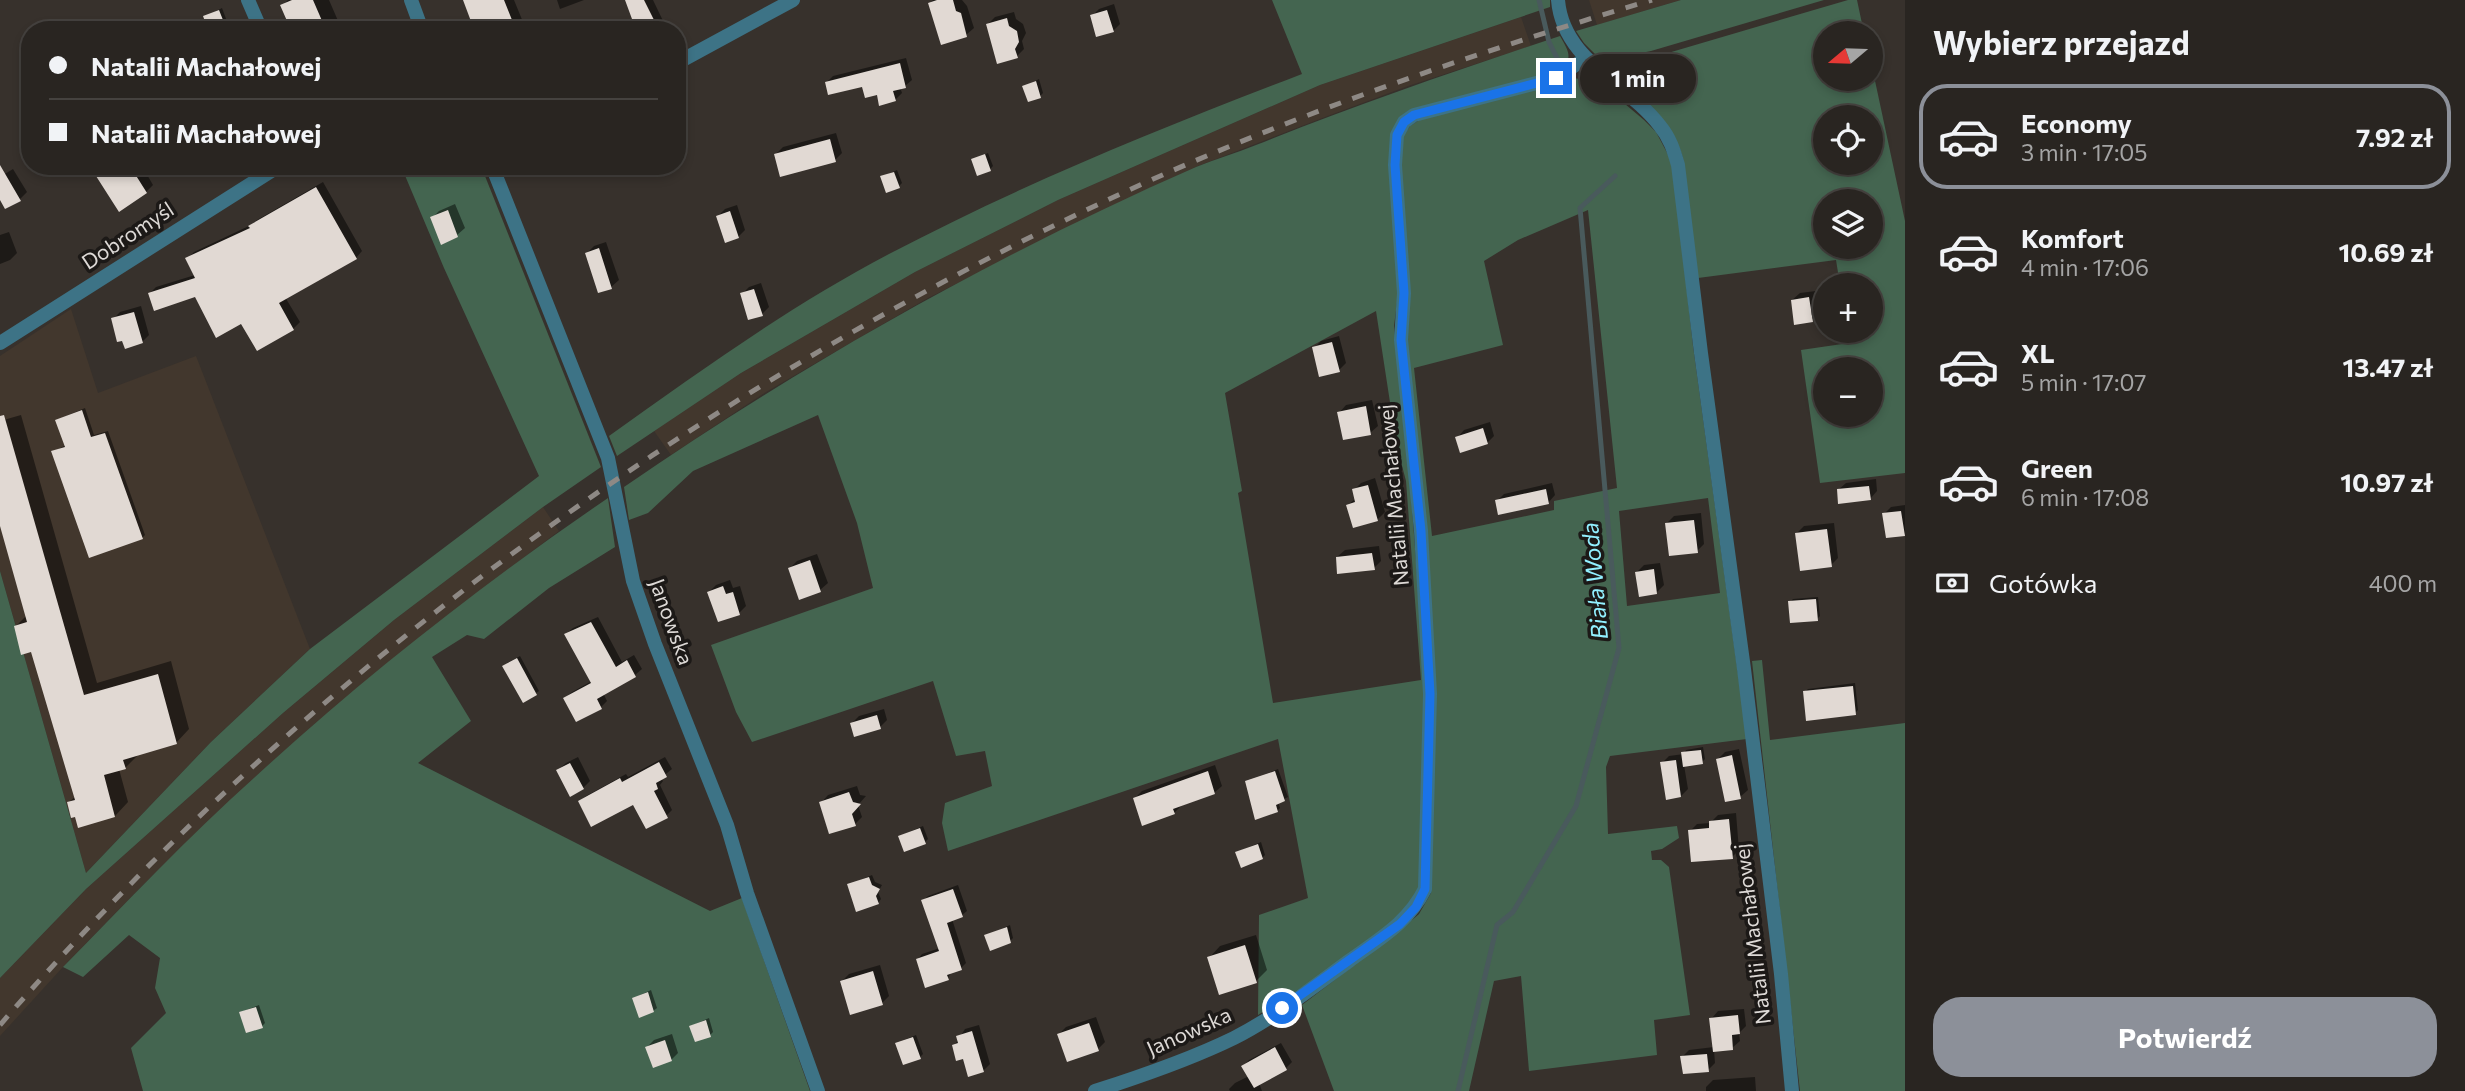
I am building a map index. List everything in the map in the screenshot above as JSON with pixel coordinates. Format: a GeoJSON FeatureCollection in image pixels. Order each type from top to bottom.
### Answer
{"type":"FeatureCollection","features":[{"type":"Feature","properties":{"kind":"street"},"geometry":{"type":"LineString","coordinates":[[248,0],[257,21]]}},
{"type":"Feature","properties":{"kind":"street"},"geometry":{"type":"LineString","coordinates":[[411,0],[419,21]]}},
{"type":"Feature","properties":{"kind":"street"},"geometry":{"type":"LineString","coordinates":[[686,58],[793,0]]}},
{"type":"Feature","properties":{"kind":"street","name":"Natalii Machałowej"},"geometry":{"type":"LineString","coordinates":[[1558,0],[1568,36],[1586,58],[1660,126],[1672,144],[1678,165],[1700,353],[1744,669],[1781,974],[1792,1091]]}},
{"type":"Feature","properties":{"kind":"street","name":"Natalii Machałowej"},"geometry":{"type":"LineString","coordinates":[[1295,1001],[1400,924],[1416,907],[1425,889],[1430,694],[1421,531],[1401,340],[1404,293],[1395,165],[1397,135],[1404,122],[1414,115],[1556,78],[1586,58]]}},
{"type":"Feature","properties":{"kind":"street","name":"Dobromyśl"},"geometry":{"type":"LineString","coordinates":[[0,343],[265,175]]}},
{"type":"Feature","properties":{"kind":"street","name":"Janowska"},"geometry":{"type":"LineString","coordinates":[[496,175],[608,458],[634,581],[654,644],[727,825],[747,893],[818,1091]]}},
{"type":"Feature","properties":{"kind":"street","name":"Janowska"},"geometry":{"type":"LineString","coordinates":[[1094,1091],[1177,1063],[1236,1037],[1295,1001]]}},
{"type":"Feature","properties":{"kind":"shaded area"},"geometry":{"type":"Polygon","coordinates":[[[1589,0],[1681,0],[1597,25],[1589,0]]]}},
{"type":"Feature","properties":{"kind":"shaded area"},"geometry":{"type":"Polygon","coordinates":[[[1521,17],[1531,46],[1408,86],[1325,117],[1198,166],[1131,197],[928,298],[766,392],[671,455],[654,431],[741,373],[915,272],[1058,200],[1320,85],[1521,17]]]}},
{"type":"Feature","properties":{"kind":"shaded area"},"geometry":{"type":"Polygon","coordinates":[[[71,309],[98,393],[196,356],[310,649],[211,742],[86,873],[0,571],[0,356],[71,309]]]}},
{"type":"Feature","properties":{"kind":"shaded area"},"geometry":{"type":"Polygon","coordinates":[[[543,507],[559,531],[444,618],[317,722],[254,778],[146,882],[0,1036],[0,978],[86,889],[283,713],[394,620],[543,507]]]}},
{"type":"Feature","properties":{"kind":"green space"},"geometry":{"type":"Polygon","coordinates":[[[1272,0],[1550,0],[1550,7],[1320,85],[1058,200],[915,272],[741,373],[617,456],[609,436],[746,340],[852,274],[939,228],[1041,181],[1144,136],[1302,74],[1272,0]]]}},
{"type":"Feature","properties":{"kind":"green space"},"geometry":{"type":"Polygon","coordinates":[[[1681,0],[1824,0],[1651,51],[1602,61],[1576,31],[1681,0]]]}},
{"type":"Feature","properties":{"kind":"green space"},"geometry":{"type":"Polygon","coordinates":[[[1848,0],[1857,0],[1861,21],[1813,21],[1813,91],[1877,91],[1880,105],[1813,105],[1813,175],[1883,175],[1883,118],[1905,221],[1905,473],[1820,483],[1801,350],[1849,343],[1883,343],[1883,273],[1838,273],[1836,260],[1698,278],[1683,158],[1677,143],[1651,107],[1605,67],[1651,58],[1848,0]]]}},
{"type":"Feature","properties":{"kind":"green space"},"geometry":{"type":"Polygon","coordinates":[[[1560,36],[1568,60],[1556,74],[1403,115],[1398,295],[1394,326],[1409,468],[1426,695],[1420,888],[1394,923],[1323,974],[1258,1015],[1259,915],[1308,898],[1278,739],[948,851],[942,823],[945,803],[992,786],[985,751],[956,756],[933,681],[752,742],[736,712],[711,645],[873,588],[857,523],[818,415],[693,471],[648,513],[629,520],[624,487],[761,397],[902,313],[1121,201],[1196,167],[1369,102],[1560,36]],[[1376,311],[1225,393],[1242,491],[1238,493],[1273,703],[1421,680],[1406,481],[1401,462],[1394,463],[1392,449],[1397,448],[1376,311]]]}},
{"type":"Feature","properties":{"kind":"green space"},"geometry":{"type":"Polygon","coordinates":[[[1573,78],[1593,81],[1606,88],[1656,132],[1673,164],[1693,346],[1747,739],[1610,756],[1606,767],[1608,834],[1677,826],[1679,838],[1662,849],[1651,851],[1652,860],[1661,860],[1669,867],[1690,1015],[1654,1020],[1657,1055],[1529,1071],[1521,976],[1494,981],[1469,1091],[1334,1091],[1302,1005],[1419,914],[1431,893],[1433,764],[1406,342],[1401,168],[1402,137],[1410,126],[1421,119],[1573,78]],[[1588,210],[1518,240],[1484,261],[1503,345],[1414,368],[1432,536],[1554,510],[1554,501],[1617,488],[1588,210]],[[1708,498],[1619,511],[1627,606],[1720,593],[1708,498]]]}},
{"type":"Feature","properties":{"kind":"green space"},"geometry":{"type":"Polygon","coordinates":[[[405,175],[485,175],[601,467],[543,507],[394,620],[283,713],[86,889],[0,978],[0,571],[86,873],[211,742],[310,649],[539,476],[405,175]]]}},
{"type":"Feature","properties":{"kind":"green space"},"geometry":{"type":"Polygon","coordinates":[[[608,498],[615,547],[549,588],[484,639],[467,635],[432,657],[471,721],[418,763],[710,911],[742,898],[810,1091],[143,1091],[131,1048],[166,1013],[155,988],[160,958],[129,935],[83,977],[63,967],[206,823],[297,739],[383,666],[471,597],[608,498]]]}},
{"type":"Feature","properties":{"kind":"green space"},"geometry":{"type":"Polygon","coordinates":[[[1762,660],[1770,740],[1905,723],[1905,1091],[1800,1091],[1752,661],[1762,660]]]}},
{"type":"Feature","properties":{"kind":"building"},"geometry":{"type":"Polygon","coordinates":[[[292,0],[313,0],[322,21],[287,21],[280,5],[292,0]]]}},
{"type":"Feature","properties":{"kind":"building"},"geometry":{"type":"Polygon","coordinates":[[[463,0],[504,0],[512,21],[484,19],[471,21],[463,0]]]}},
{"type":"Feature","properties":{"kind":"building"},"geometry":{"type":"Polygon","coordinates":[[[625,0],[644,0],[654,21],[627,21],[632,19],[625,0]]]}},
{"type":"Feature","properties":{"kind":"building"},"geometry":{"type":"Polygon","coordinates":[[[953,0],[956,11],[961,13],[967,37],[941,45],[928,3],[953,0]]]}},
{"type":"Feature","properties":{"kind":"building"},"geometry":{"type":"Polygon","coordinates":[[[219,10],[223,21],[205,21],[203,16],[219,10]]]}},
{"type":"Feature","properties":{"kind":"building"},"geometry":{"type":"Polygon","coordinates":[[[1107,10],[1114,32],[1096,37],[1090,15],[1107,10]]]}},
{"type":"Feature","properties":{"kind":"building"},"geometry":{"type":"Polygon","coordinates":[[[1007,18],[1009,26],[1017,31],[1019,42],[1015,49],[1018,58],[997,64],[986,24],[1007,18]]]}},
{"type":"Feature","properties":{"kind":"building"},"geometry":{"type":"Polygon","coordinates":[[[900,63],[906,88],[893,91],[896,101],[879,106],[877,95],[865,98],[862,87],[828,95],[825,82],[900,63]]]}},
{"type":"Feature","properties":{"kind":"building"},"geometry":{"type":"Polygon","coordinates":[[[1036,81],[1041,98],[1028,102],[1022,86],[1036,81]]]}},
{"type":"Feature","properties":{"kind":"building"},"geometry":{"type":"Polygon","coordinates":[[[830,139],[836,162],[780,177],[774,154],[830,139]]]}},
{"type":"Feature","properties":{"kind":"building"},"geometry":{"type":"Polygon","coordinates":[[[985,154],[991,171],[977,176],[971,159],[985,154]]]}},
{"type":"Feature","properties":{"kind":"building"},"geometry":{"type":"Polygon","coordinates":[[[0,165],[21,201],[5,209],[0,200],[0,165]]]}},
{"type":"Feature","properties":{"kind":"building"},"geometry":{"type":"Polygon","coordinates":[[[894,172],[900,188],[886,193],[880,176],[894,172]]]}},
{"type":"Feature","properties":{"kind":"building"},"geometry":{"type":"Polygon","coordinates":[[[136,175],[147,193],[119,212],[96,176],[136,175]]]}},
{"type":"Feature","properties":{"kind":"building"},"geometry":{"type":"Polygon","coordinates":[[[316,187],[357,259],[279,303],[294,330],[257,351],[241,324],[216,338],[195,297],[154,311],[148,293],[195,278],[185,258],[250,228],[248,226],[316,187]]]}},
{"type":"Feature","properties":{"kind":"building"},"geometry":{"type":"Polygon","coordinates":[[[448,210],[458,237],[441,245],[430,217],[448,210]]]}},
{"type":"Feature","properties":{"kind":"building"},"geometry":{"type":"Polygon","coordinates":[[[730,211],[739,238],[725,243],[716,216],[730,211]]]}},
{"type":"Feature","properties":{"kind":"building"},"geometry":{"type":"Polygon","coordinates":[[[599,248],[612,289],[598,293],[585,253],[599,248]]]}},
{"type":"Feature","properties":{"kind":"building"},"geometry":{"type":"Polygon","coordinates":[[[754,289],[763,316],[748,320],[740,293],[754,289]]]}},
{"type":"Feature","properties":{"kind":"building"},"geometry":{"type":"Polygon","coordinates":[[[1809,297],[1813,322],[1794,325],[1791,300],[1809,297]]]}},
{"type":"Feature","properties":{"kind":"building"},"geometry":{"type":"Polygon","coordinates":[[[134,312],[143,343],[125,349],[122,341],[117,342],[111,318],[134,312]]]}},
{"type":"Feature","properties":{"kind":"building"},"geometry":{"type":"Polygon","coordinates":[[[1332,342],[1340,372],[1319,377],[1312,347],[1332,342]]]}},
{"type":"Feature","properties":{"kind":"building"},"geometry":{"type":"Polygon","coordinates":[[[1366,406],[1371,435],[1343,440],[1337,412],[1366,406]]]}},
{"type":"Feature","properties":{"kind":"building"},"geometry":{"type":"Polygon","coordinates":[[[82,410],[91,437],[105,433],[143,539],[89,558],[51,451],[65,447],[55,420],[82,410]]]}},
{"type":"Feature","properties":{"kind":"building"},"geometry":{"type":"Polygon","coordinates":[[[4,415],[84,695],[158,674],[177,744],[123,760],[126,769],[104,775],[115,817],[78,828],[75,817],[71,818],[67,802],[75,800],[31,652],[21,655],[14,626],[27,622],[0,526],[0,416],[4,415]]]}},
{"type":"Feature","properties":{"kind":"building"},"geometry":{"type":"Polygon","coordinates":[[[1483,428],[1488,444],[1460,453],[1455,437],[1483,428]]]}},
{"type":"Feature","properties":{"kind":"building"},"geometry":{"type":"Polygon","coordinates":[[[1368,485],[1378,521],[1353,528],[1346,505],[1355,502],[1352,489],[1368,485]]]}},
{"type":"Feature","properties":{"kind":"building"},"geometry":{"type":"Polygon","coordinates":[[[1869,486],[1871,500],[1838,504],[1837,489],[1869,486]]]}},
{"type":"Feature","properties":{"kind":"building"},"geometry":{"type":"Polygon","coordinates":[[[1546,489],[1549,504],[1498,515],[1495,500],[1546,489]]]}},
{"type":"Feature","properties":{"kind":"building"},"geometry":{"type":"Polygon","coordinates":[[[1901,511],[1905,536],[1886,538],[1882,513],[1901,511]]]}},
{"type":"Feature","properties":{"kind":"building"},"geometry":{"type":"Polygon","coordinates":[[[1694,520],[1698,553],[1669,556],[1665,523],[1694,520]]]}},
{"type":"Feature","properties":{"kind":"building"},"geometry":{"type":"Polygon","coordinates":[[[1827,529],[1832,567],[1800,571],[1795,533],[1827,529]]]}},
{"type":"Feature","properties":{"kind":"building"},"geometry":{"type":"Polygon","coordinates":[[[1372,553],[1375,570],[1337,574],[1336,557],[1372,553]]]}},
{"type":"Feature","properties":{"kind":"building"},"geometry":{"type":"Polygon","coordinates":[[[810,560],[821,592],[799,600],[788,568],[810,560]]]}},
{"type":"Feature","properties":{"kind":"building"},"geometry":{"type":"Polygon","coordinates":[[[1654,569],[1657,594],[1639,597],[1635,572],[1654,569]]]}},
{"type":"Feature","properties":{"kind":"building"},"geometry":{"type":"Polygon","coordinates":[[[723,586],[726,594],[733,592],[740,615],[718,622],[707,592],[723,586]]]}},
{"type":"Feature","properties":{"kind":"building"},"geometry":{"type":"Polygon","coordinates":[[[1816,599],[1818,621],[1790,623],[1788,601],[1816,599]]]}},
{"type":"Feature","properties":{"kind":"building"},"geometry":{"type":"Polygon","coordinates":[[[591,622],[616,667],[627,660],[636,677],[597,699],[602,709],[576,722],[563,698],[591,683],[564,634],[591,622]]]}},
{"type":"Feature","properties":{"kind":"building"},"geometry":{"type":"Polygon","coordinates":[[[517,658],[537,695],[523,703],[502,666],[517,658]]]}},
{"type":"Feature","properties":{"kind":"building"},"geometry":{"type":"Polygon","coordinates":[[[1853,686],[1856,715],[1806,721],[1803,691],[1853,686]]]}},
{"type":"Feature","properties":{"kind":"building"},"geometry":{"type":"Polygon","coordinates":[[[877,715],[881,729],[854,737],[850,723],[877,715]]]}},
{"type":"Feature","properties":{"kind":"building"},"geometry":{"type":"Polygon","coordinates":[[[1701,750],[1703,764],[1683,767],[1681,752],[1701,750]]]}},
{"type":"Feature","properties":{"kind":"building"},"geometry":{"type":"Polygon","coordinates":[[[1732,755],[1741,799],[1725,802],[1716,759],[1732,755]]]}},
{"type":"Feature","properties":{"kind":"building"},"geometry":{"type":"Polygon","coordinates":[[[1676,760],[1681,797],[1666,800],[1660,762],[1676,760]]]}},
{"type":"Feature","properties":{"kind":"building"},"geometry":{"type":"Polygon","coordinates":[[[659,762],[667,777],[656,783],[658,789],[654,791],[668,818],[646,829],[633,805],[591,827],[578,801],[620,778],[622,782],[659,762]]]}},
{"type":"Feature","properties":{"kind":"building"},"geometry":{"type":"Polygon","coordinates":[[[570,763],[584,789],[570,797],[556,770],[570,763]]]}},
{"type":"Feature","properties":{"kind":"building"},"geometry":{"type":"Polygon","coordinates":[[[1208,771],[1215,794],[1173,809],[1175,814],[1142,826],[1133,798],[1208,771]]]}},
{"type":"Feature","properties":{"kind":"building"},"geometry":{"type":"Polygon","coordinates":[[[1275,771],[1285,801],[1276,805],[1278,812],[1255,820],[1245,781],[1275,771]]]}},
{"type":"Feature","properties":{"kind":"building"},"geometry":{"type":"Polygon","coordinates":[[[849,792],[853,802],[861,804],[852,814],[856,826],[829,834],[819,802],[849,792]]]}},
{"type":"Feature","properties":{"kind":"building"},"geometry":{"type":"Polygon","coordinates":[[[1729,819],[1733,859],[1691,862],[1688,830],[1709,828],[1709,821],[1729,819]]]}},
{"type":"Feature","properties":{"kind":"building"},"geometry":{"type":"Polygon","coordinates":[[[920,828],[926,844],[904,852],[898,836],[920,828]]]}},
{"type":"Feature","properties":{"kind":"building"},"geometry":{"type":"Polygon","coordinates":[[[1258,844],[1263,859],[1241,868],[1235,852],[1258,844]]]}},
{"type":"Feature","properties":{"kind":"building"},"geometry":{"type":"Polygon","coordinates":[[[869,877],[872,885],[880,889],[876,896],[879,904],[856,912],[847,884],[869,877]]]}},
{"type":"Feature","properties":{"kind":"building"},"geometry":{"type":"Polygon","coordinates":[[[953,889],[963,917],[947,923],[962,970],[947,975],[949,980],[925,988],[916,959],[939,951],[921,900],[953,889]]]}},
{"type":"Feature","properties":{"kind":"building"},"geometry":{"type":"Polygon","coordinates":[[[1007,927],[1011,943],[990,951],[984,935],[1007,927]]]}},
{"type":"Feature","properties":{"kind":"building"},"geometry":{"type":"Polygon","coordinates":[[[1245,945],[1257,983],[1219,995],[1207,957],[1245,945]]]}},
{"type":"Feature","properties":{"kind":"building"},"geometry":{"type":"Polygon","coordinates":[[[873,971],[883,1005],[850,1015],[840,981],[873,971]]]}},
{"type":"Feature","properties":{"kind":"building"},"geometry":{"type":"Polygon","coordinates":[[[648,992],[654,1012],[639,1018],[632,998],[648,992]]]}},
{"type":"Feature","properties":{"kind":"building"},"geometry":{"type":"Polygon","coordinates":[[[256,1007],[263,1028],[246,1033],[239,1012],[256,1007]]]}},
{"type":"Feature","properties":{"kind":"building"},"geometry":{"type":"Polygon","coordinates":[[[1738,1015],[1740,1034],[1732,1035],[1733,1050],[1713,1052],[1709,1018],[1738,1015]]]}},
{"type":"Feature","properties":{"kind":"building"},"geometry":{"type":"Polygon","coordinates":[[[706,1020],[711,1037],[695,1042],[689,1026],[706,1020]]]}},
{"type":"Feature","properties":{"kind":"building"},"geometry":{"type":"Polygon","coordinates":[[[1089,1023],[1099,1051],[1067,1062],[1057,1034],[1089,1023]]]}},
{"type":"Feature","properties":{"kind":"building"},"geometry":{"type":"Polygon","coordinates":[[[972,1031],[984,1072],[968,1077],[963,1059],[956,1061],[952,1045],[958,1043],[956,1036],[972,1031]]]}},
{"type":"Feature","properties":{"kind":"building"},"geometry":{"type":"Polygon","coordinates":[[[913,1037],[921,1059],[903,1065],[895,1043],[913,1037]]]}},
{"type":"Feature","properties":{"kind":"building"},"geometry":{"type":"Polygon","coordinates":[[[665,1040],[672,1061],[653,1068],[645,1047],[665,1040]]]}},
{"type":"Feature","properties":{"kind":"building"},"geometry":{"type":"Polygon","coordinates":[[[1275,1047],[1287,1070],[1254,1088],[1241,1066],[1275,1047]]]}},
{"type":"Feature","properties":{"kind":"building"},"geometry":{"type":"Polygon","coordinates":[[[1707,1054],[1709,1072],[1683,1074],[1680,1056],[1707,1054]]]}},
{"type":"Feature","properties":{"kind":"waterway","name":"Biała Woda"},"geometry":{"type":"LineString","coordinates":[[1539,0],[1549,42],[1560,64]]}},
{"type":"Feature","properties":{"kind":"waterway","name":"Biała Woda"},"geometry":{"type":"LineString","coordinates":[[1458,1091],[1497,925],[1513,912],[1576,806],[1619,648],[1580,208],[1615,176]]}},
{"type":"Feature","properties":{"kind":"railway"},"geometry":{"type":"LineString","coordinates":[[0,1025],[121,894],[249,770],[384,654],[525,544],[672,443],[824,349],[980,263],[1140,185],[1329,107],[1522,40],[1652,0]]}},
{"type":"Feature","properties":{"kind":"route"},"geometry":{"type":"LineString","coordinates":[[1282,1008],[1400,924],[1416,907],[1425,889],[1430,694],[1421,531],[1401,340],[1404,293],[1395,165],[1397,135],[1404,122],[1414,115],[1556,78]]}}]}
